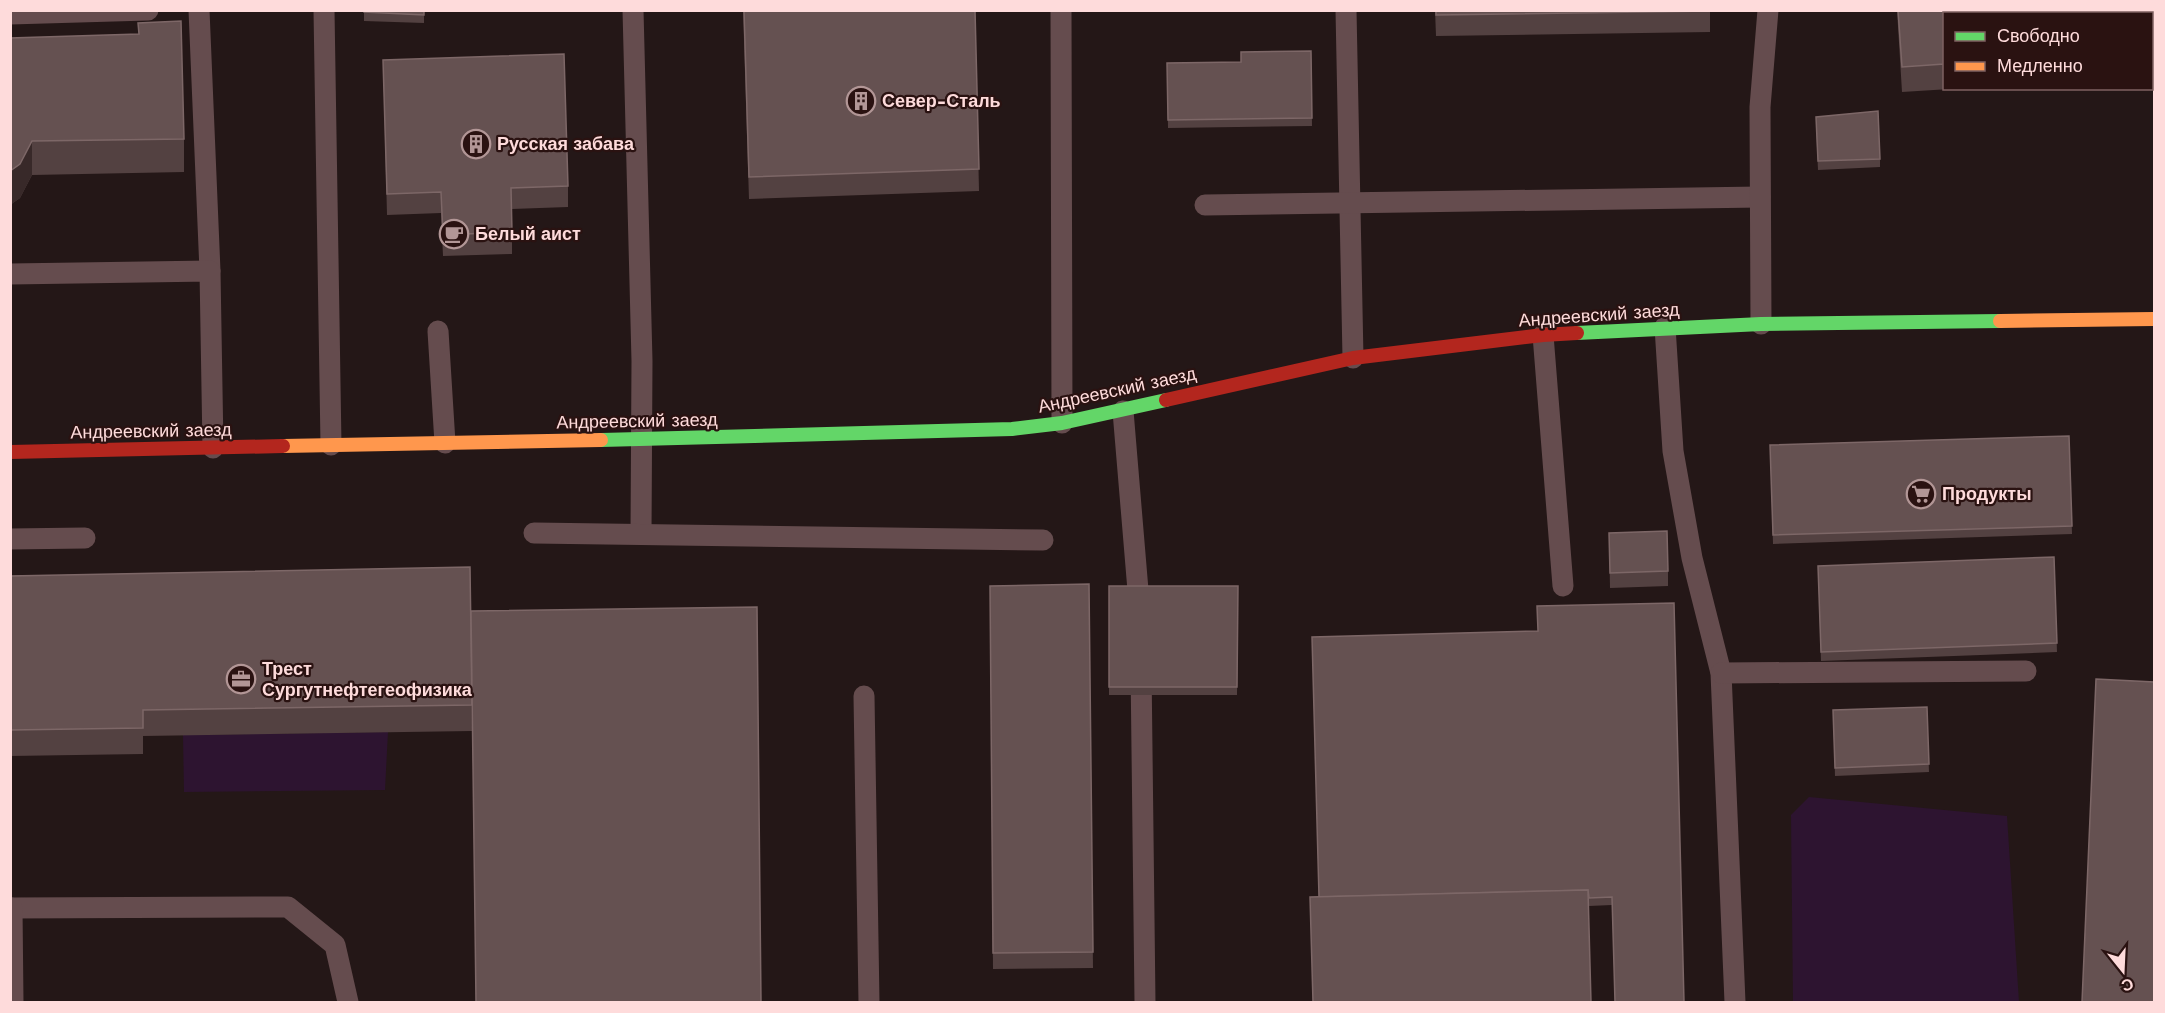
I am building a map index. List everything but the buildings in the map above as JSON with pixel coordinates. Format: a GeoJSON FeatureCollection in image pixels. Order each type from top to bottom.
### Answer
{"type":"FeatureCollection","features":[{"type":"Feature","properties":{"kind":"street","name":"Андреевский заезд"},"geometry":{"type":"LineString","coordinates":[[10,452],[1012,429],[1062,423],[1123,411],[1206,390],[1353,358],[1542,335],[1665,327],[1761,324],[2154,319]]}},
{"type":"Feature","properties":{"kind":"lane"},"geometry":{"type":"LineString","coordinates":[[10,14],[148,10]]}},
{"type":"Feature","properties":{"kind":"lane"},"geometry":{"type":"LineString","coordinates":[[199,10],[210,271],[213,447]]}},
{"type":"Feature","properties":{"kind":"lane"},"geometry":{"type":"LineString","coordinates":[[324,10],[332,445]]}},
{"type":"Feature","properties":{"kind":"lane"},"geometry":{"type":"LineString","coordinates":[[633,10],[642,361],[641,534]]}},
{"type":"Feature","properties":{"kind":"lane"},"geometry":{"type":"LineString","coordinates":[[1061,10],[1062,423]]}},
{"type":"Feature","properties":{"kind":"lane"},"geometry":{"type":"LineString","coordinates":[[1346,10],[1353,358]]}},
{"type":"Feature","properties":{"kind":"lane"},"geometry":{"type":"LineString","coordinates":[[1761,324],[1760,107],[1768,10]]}},
{"type":"Feature","properties":{"kind":"lane"},"geometry":{"type":"LineString","coordinates":[[1204,205],[1760,197]]}},
{"type":"Feature","properties":{"kind":"lane"},"geometry":{"type":"LineString","coordinates":[[10,273],[210,271]]}},
{"type":"Feature","properties":{"kind":"lane"},"geometry":{"type":"LineString","coordinates":[[1665,327],[1673,451],[1692,558],[1721,673],[1735,1002]]}},
{"type":"Feature","properties":{"kind":"lane"},"geometry":{"type":"LineString","coordinates":[[438,332],[445,443]]}},
{"type":"Feature","properties":{"kind":"lane"},"geometry":{"type":"LineString","coordinates":[[1542,335],[1563,586]]}},
{"type":"Feature","properties":{"kind":"lane"},"geometry":{"type":"LineString","coordinates":[[1123,411],[1140,595],[1145,1002]]}},
{"type":"Feature","properties":{"kind":"lane"},"geometry":{"type":"LineString","coordinates":[[534,533],[1043,540]]}},
{"type":"Feature","properties":{"kind":"lane"},"geometry":{"type":"LineString","coordinates":[[10,539],[86,538]]}},
{"type":"Feature","properties":{"kind":"lane"},"geometry":{"type":"LineString","coordinates":[[1721,673],[2026,671]]}},
{"type":"Feature","properties":{"kind":"lane"},"geometry":{"type":"LineString","coordinates":[[864,696],[869,1002]]}},
{"type":"Feature","properties":{"kind":"lane"},"geometry":{"type":"LineString","coordinates":[[13,1002],[11,908],[288,908],[335,945],[348,1002]]}},
{"type":"Feature","properties":{"kind":"shaded area"},"geometry":{"type":"Polygon","coordinates":[[[388,732],[385,790],[184,792],[183,735],[388,732]]]}},
{"type":"Feature","properties":{"kind":"shaded area"},"geometry":{"type":"Polygon","coordinates":[[[1809,797],[2007,816],[2019,1002],[1793,1002],[1791,815],[1809,797]]]}},
{"type":"Feature","properties":{"kind":"traffic: fast"},"geometry":{"type":"LineString","coordinates":[[1577,333],[1761,324],[2000,321]]}},
{"type":"Feature","properties":{"kind":"traffic: fast"},"geometry":{"type":"LineString","coordinates":[[601,440],[1012,429],[1062,423],[1166,400]]}},
{"type":"Feature","properties":{"kind":"traffic: slow"},"geometry":{"type":"LineString","coordinates":[[2000,321],[2154,319]]}},
{"type":"Feature","properties":{"kind":"traffic: slow"},"geometry":{"type":"LineString","coordinates":[[283,446],[601,440]]}},
{"type":"Feature","properties":{"kind":"traffic: jam"},"geometry":{"type":"LineString","coordinates":[[1166,400],[1353,358],[1577,333]]}},
{"type":"Feature","properties":{"kind":"traffic: jam"},"geometry":{"type":"LineString","coordinates":[[10,452],[283,446]]}},
{"type":"Feature","properties":{"kind":"place","name":"Север-Сталь"},"geometry":{"type":"Point","coordinates":[861,101]}},
{"type":"Feature","properties":{"kind":"place","name":"Русская забава"},"geometry":{"type":"Point","coordinates":[476,144]}},
{"type":"Feature","properties":{"kind":"place","name":"Белый аист"},"geometry":{"type":"Point","coordinates":[454,234]}},
{"type":"Feature","properties":{"kind":"place","name":"Продукты"},"geometry":{"type":"Point","coordinates":[1921,494]}},
{"type":"Feature","properties":{"kind":"place","name":"Трест Сургутнефтегеофизика"},"geometry":{"type":"Point","coordinates":[241,679]}}]}
